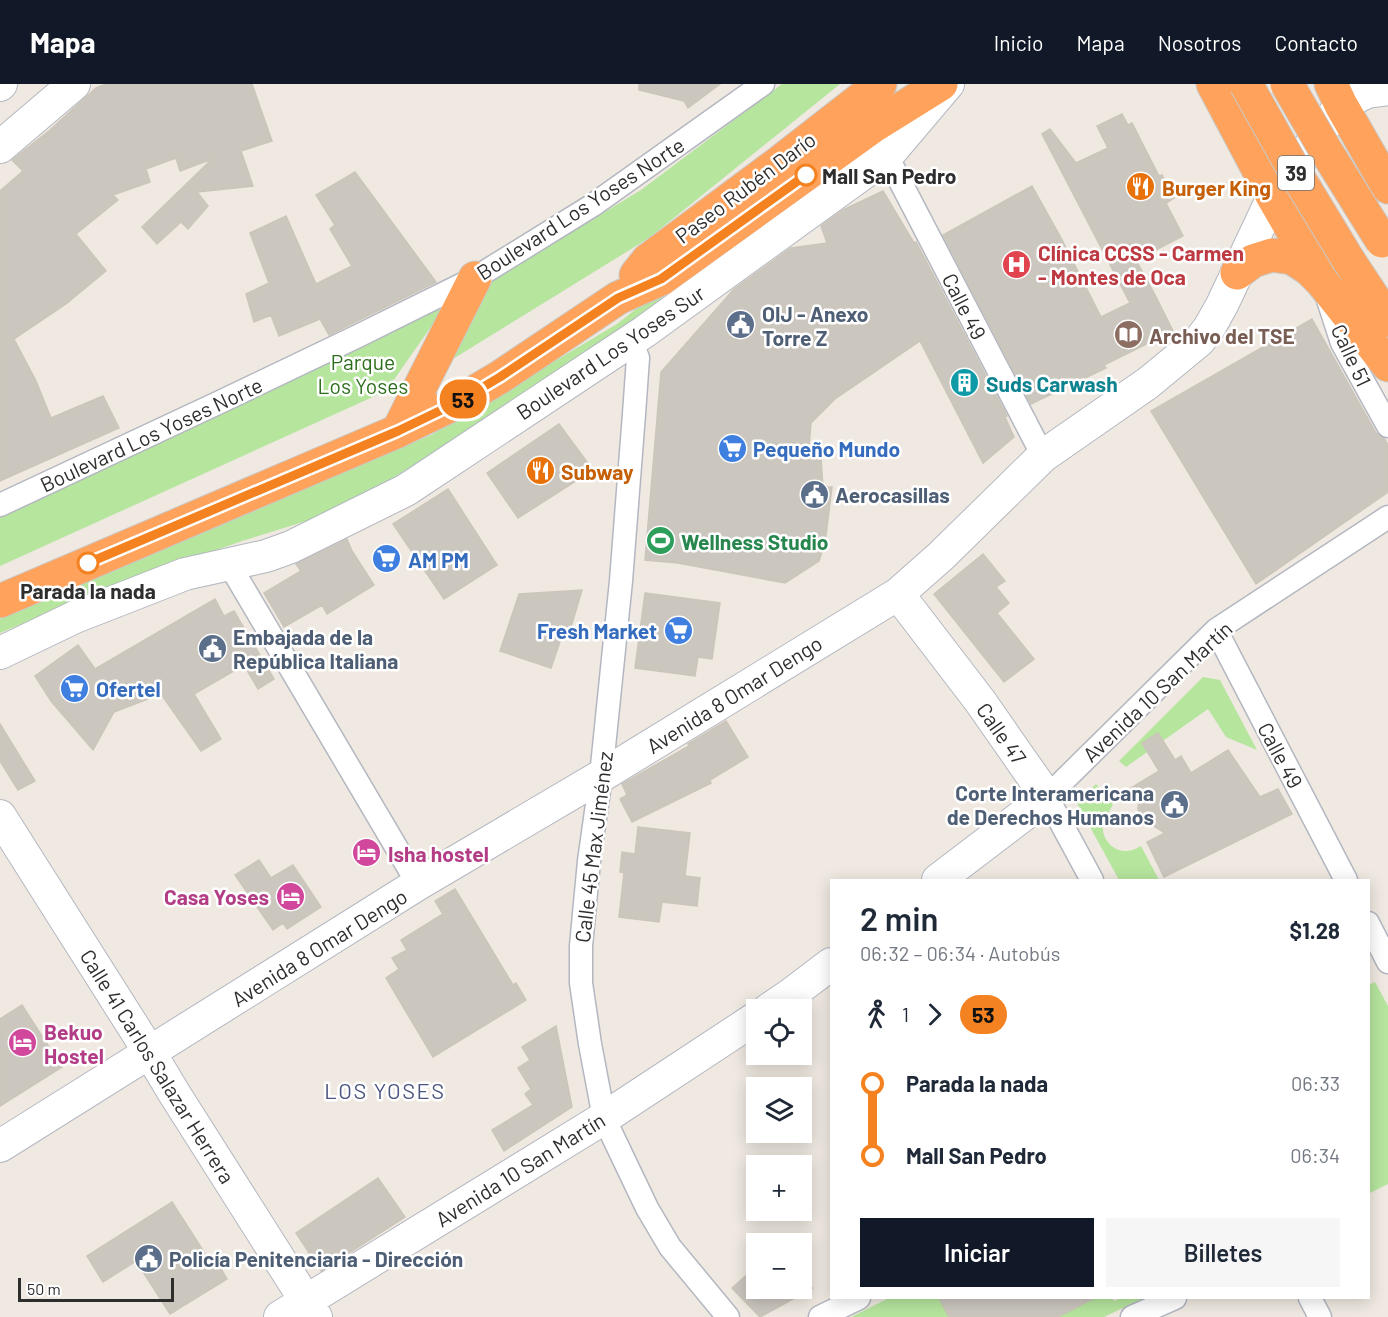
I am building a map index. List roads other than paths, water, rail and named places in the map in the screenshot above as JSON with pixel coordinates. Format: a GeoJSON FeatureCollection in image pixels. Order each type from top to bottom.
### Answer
{"type":"FeatureCollection","features":[{"type":"Feature","properties":{"kind":"highway","name":"Paseo Rubén Darío"},"geometry":{"type":"LineString","coordinates":[[618,298],[648,260],[880,84]]}},
{"type":"Feature","properties":{"kind":"highway","name":"Paseo Rubén Darío"},"geometry":{"type":"LineString","coordinates":[[0,601],[398,431],[458,402],[500,377],[618,298],[661,279],[872,127],[941,84]]}},
{"type":"Feature","properties":{"kind":"highway"},"geometry":{"type":"LineString","coordinates":[[1213,84],[1273,197],[1322,282]]}},
{"type":"Feature","properties":{"kind":"highway","name":"39"},"geometry":{"type":"LineString","coordinates":[[1246,84],[1298,177],[1388,320]]}},
{"type":"Feature","properties":{"kind":"highway","name":"39"},"geometry":{"type":"LineString","coordinates":[[1287,84],[1385,245]]}},
{"type":"Feature","properties":{"kind":"highway"},"geometry":{"type":"LineString","coordinates":[[1336,95],[1388,187]]}},
{"type":"Feature","properties":{"kind":"highway"},"geometry":{"type":"LineString","coordinates":[[1237,273],[1253,261],[1272,255],[1292,258],[1309,269],[1322,282],[1388,365]]}},
{"type":"Feature","properties":{"kind":"highway"},"geometry":{"type":"LineString","coordinates":[[398,431],[475,278]]}},
{"type":"Feature","properties":{"kind":"street"},"geometry":{"type":"LineString","coordinates":[[0,147],[74,84]]}},
{"type":"Feature","properties":{"kind":"street","name":"Boulevard Los Yoses Norte"},"geometry":{"type":"LineString","coordinates":[[0,505],[242,392],[475,278],[593,205],[763,84]]}},
{"type":"Feature","properties":{"kind":"street","name":"Boulevard Los Yoses Sur"},"geometry":{"type":"LineString","coordinates":[[0,653],[75,617],[184,574],[266,556],[291,547],[406,490],[631,341],[887,156],[948,84]]}},
{"type":"Feature","properties":{"kind":"street"},"geometry":{"type":"LineString","coordinates":[[1336,95],[1388,89]]}},
{"type":"Feature","properties":{"kind":"street","name":"Avenida 8 Omar Dengo"},"geometry":{"type":"LineString","coordinates":[[0,1146],[418,884],[601,776],[898,594],[941,556],[1043,456],[1148,383],[1199,341],[1222,305],[1273,197],[1336,95]]}},
{"type":"Feature","properties":{"kind":"street","name":"Calle 49"},"geometry":{"type":"LineString","coordinates":[[887,156],[1043,456]]}},
{"type":"Feature","properties":{"kind":"street","name":"Calle 51"},"geometry":{"type":"LineString","coordinates":[[1322,282],[1342,343],[1388,426]]}},
{"type":"Feature","properties":{"kind":"street","name":"Calle 45 Max Jiménez"},"geometry":{"type":"LineString","coordinates":[[631,341],[638,358],[621,581],[601,776],[580,946],[581,983],[604,1118],[647,1208],[670,1247],[728,1317]]}},
{"type":"Feature","properties":{"kind":"street","name":"Avenida 10 San Martín"},"geometry":{"type":"LineString","coordinates":[[939,879],[1047,797],[1215,630],[1388,517]]}},
{"type":"Feature","properties":{"kind":"street"},"geometry":{"type":"LineString","coordinates":[[229,564],[418,884]]}},
{"type":"Feature","properties":{"kind":"street","name":"Calle 47"},"geometry":{"type":"LineString","coordinates":[[898,594],[980,701],[1047,797],[1091,879]]}},
{"type":"Feature","properties":{"kind":"street","name":"Calle 49"},"geometry":{"type":"LineString","coordinates":[[1215,630],[1345,879]]}},
{"type":"Feature","properties":{"kind":"street","name":"Calle 41 Carlos Salazar Herrera"},"geometry":{"type":"LineString","coordinates":[[0,816],[311,1309]]}},
{"type":"Feature","properties":{"kind":"street"},"geometry":{"type":"LineString","coordinates":[[1370,927],[1388,962]]}},
{"type":"Feature","properties":{"kind":"street"},"geometry":{"type":"LineString","coordinates":[[784,999],[830,964]]}},
{"type":"Feature","properties":{"kind":"street","name":"Avenida 10 San Martín"},"geometry":{"type":"LineString","coordinates":[[280,1317],[311,1309],[746,1025]]}},
{"type":"Feature","properties":{"kind":"street"},"geometry":{"type":"LineString","coordinates":[[820,1317],[857,1299]]}},
{"type":"Feature","properties":{"kind":"street"},"geometry":{"type":"LineString","coordinates":[[1132,1317],[1172,1299]]}},
{"type":"Feature","properties":{"kind":"street"},"geometry":{"type":"LineString","coordinates":[[1311,1299],[1320,1317]]}},
{"type":"Feature","properties":{"kind":"place","name":"Mall San Pedro"},"geometry":{"type":"Point","coordinates":[806,175]}},
{"type":"Feature","properties":{"kind":"place","name":"Burger King"},"geometry":{"type":"Point","coordinates":[1141,187]}},
{"type":"Feature","properties":{"kind":"place","name":"Clínica CCSS - Carmen - Montes de Oca"},"geometry":{"type":"Point","coordinates":[1017,264]}},
{"type":"Feature","properties":{"kind":"place","name":"OIJ - Anexo Torre Z"},"geometry":{"type":"Point","coordinates":[741,325]}},
{"type":"Feature","properties":{"kind":"place","name":"Archivo del TSE"},"geometry":{"type":"Point","coordinates":[1128,335]}},
{"type":"Feature","properties":{"kind":"place","name":"Suds Carwash"},"geometry":{"type":"Point","coordinates":[965,383]}},
{"type":"Feature","properties":{"kind":"place","name":"Pequeño Mundo"},"geometry":{"type":"Point","coordinates":[732,448]}},
{"type":"Feature","properties":{"kind":"place","name":"Subway"},"geometry":{"type":"Point","coordinates":[540,471]}},
{"type":"Feature","properties":{"kind":"place","name":"Aerocasillas"},"geometry":{"type":"Point","coordinates":[814,494]}},
{"type":"Feature","properties":{"kind":"place","name":"Wellness Studio"},"geometry":{"type":"Point","coordinates":[660,541]}},
{"type":"Feature","properties":{"kind":"place","name":"AM PM"},"geometry":{"type":"Point","coordinates":[387,559]}},
{"type":"Feature","properties":{"kind":"place","name":"Parada la nada"},"geometry":{"type":"Point","coordinates":[88,563]}},
{"type":"Feature","properties":{"kind":"place","name":"Fresh Market"},"geometry":{"type":"Point","coordinates":[678,630]}},
{"type":"Feature","properties":{"kind":"place","name":"Embajada de la República Italiana"},"geometry":{"type":"Point","coordinates":[212,648]}},
{"type":"Feature","properties":{"kind":"place","name":"Ofertel"},"geometry":{"type":"Point","coordinates":[75,688]}},
{"type":"Feature","properties":{"kind":"place","name":"Corte Interamericana de Derechos Humanos"},"geometry":{"type":"Point","coordinates":[1175,804]}},
{"type":"Feature","properties":{"kind":"place","name":"Isha hostel"},"geometry":{"type":"Point","coordinates":[367,853]}},
{"type":"Feature","properties":{"kind":"place","name":"Casa Yoses"},"geometry":{"type":"Point","coordinates":[290,896]}},
{"type":"Feature","properties":{"kind":"place","name":"Bekuo Hostel"},"geometry":{"type":"Point","coordinates":[23,1043]}},
{"type":"Feature","properties":{"kind":"place","name":"Policía Penitenciaria - Dirección"},"geometry":{"type":"Point","coordinates":[148,1258]}},
{"type":"Feature","properties":{"kind":"district","name":"LOS YOSES"},"geometry":{"type":"Point","coordinates":[385,1090]}},
{"type":"Feature","properties":{"kind":"park label","name":"Parque Los Yoses"},"geometry":{"type":"Point","coordinates":[363,373]}}]}
